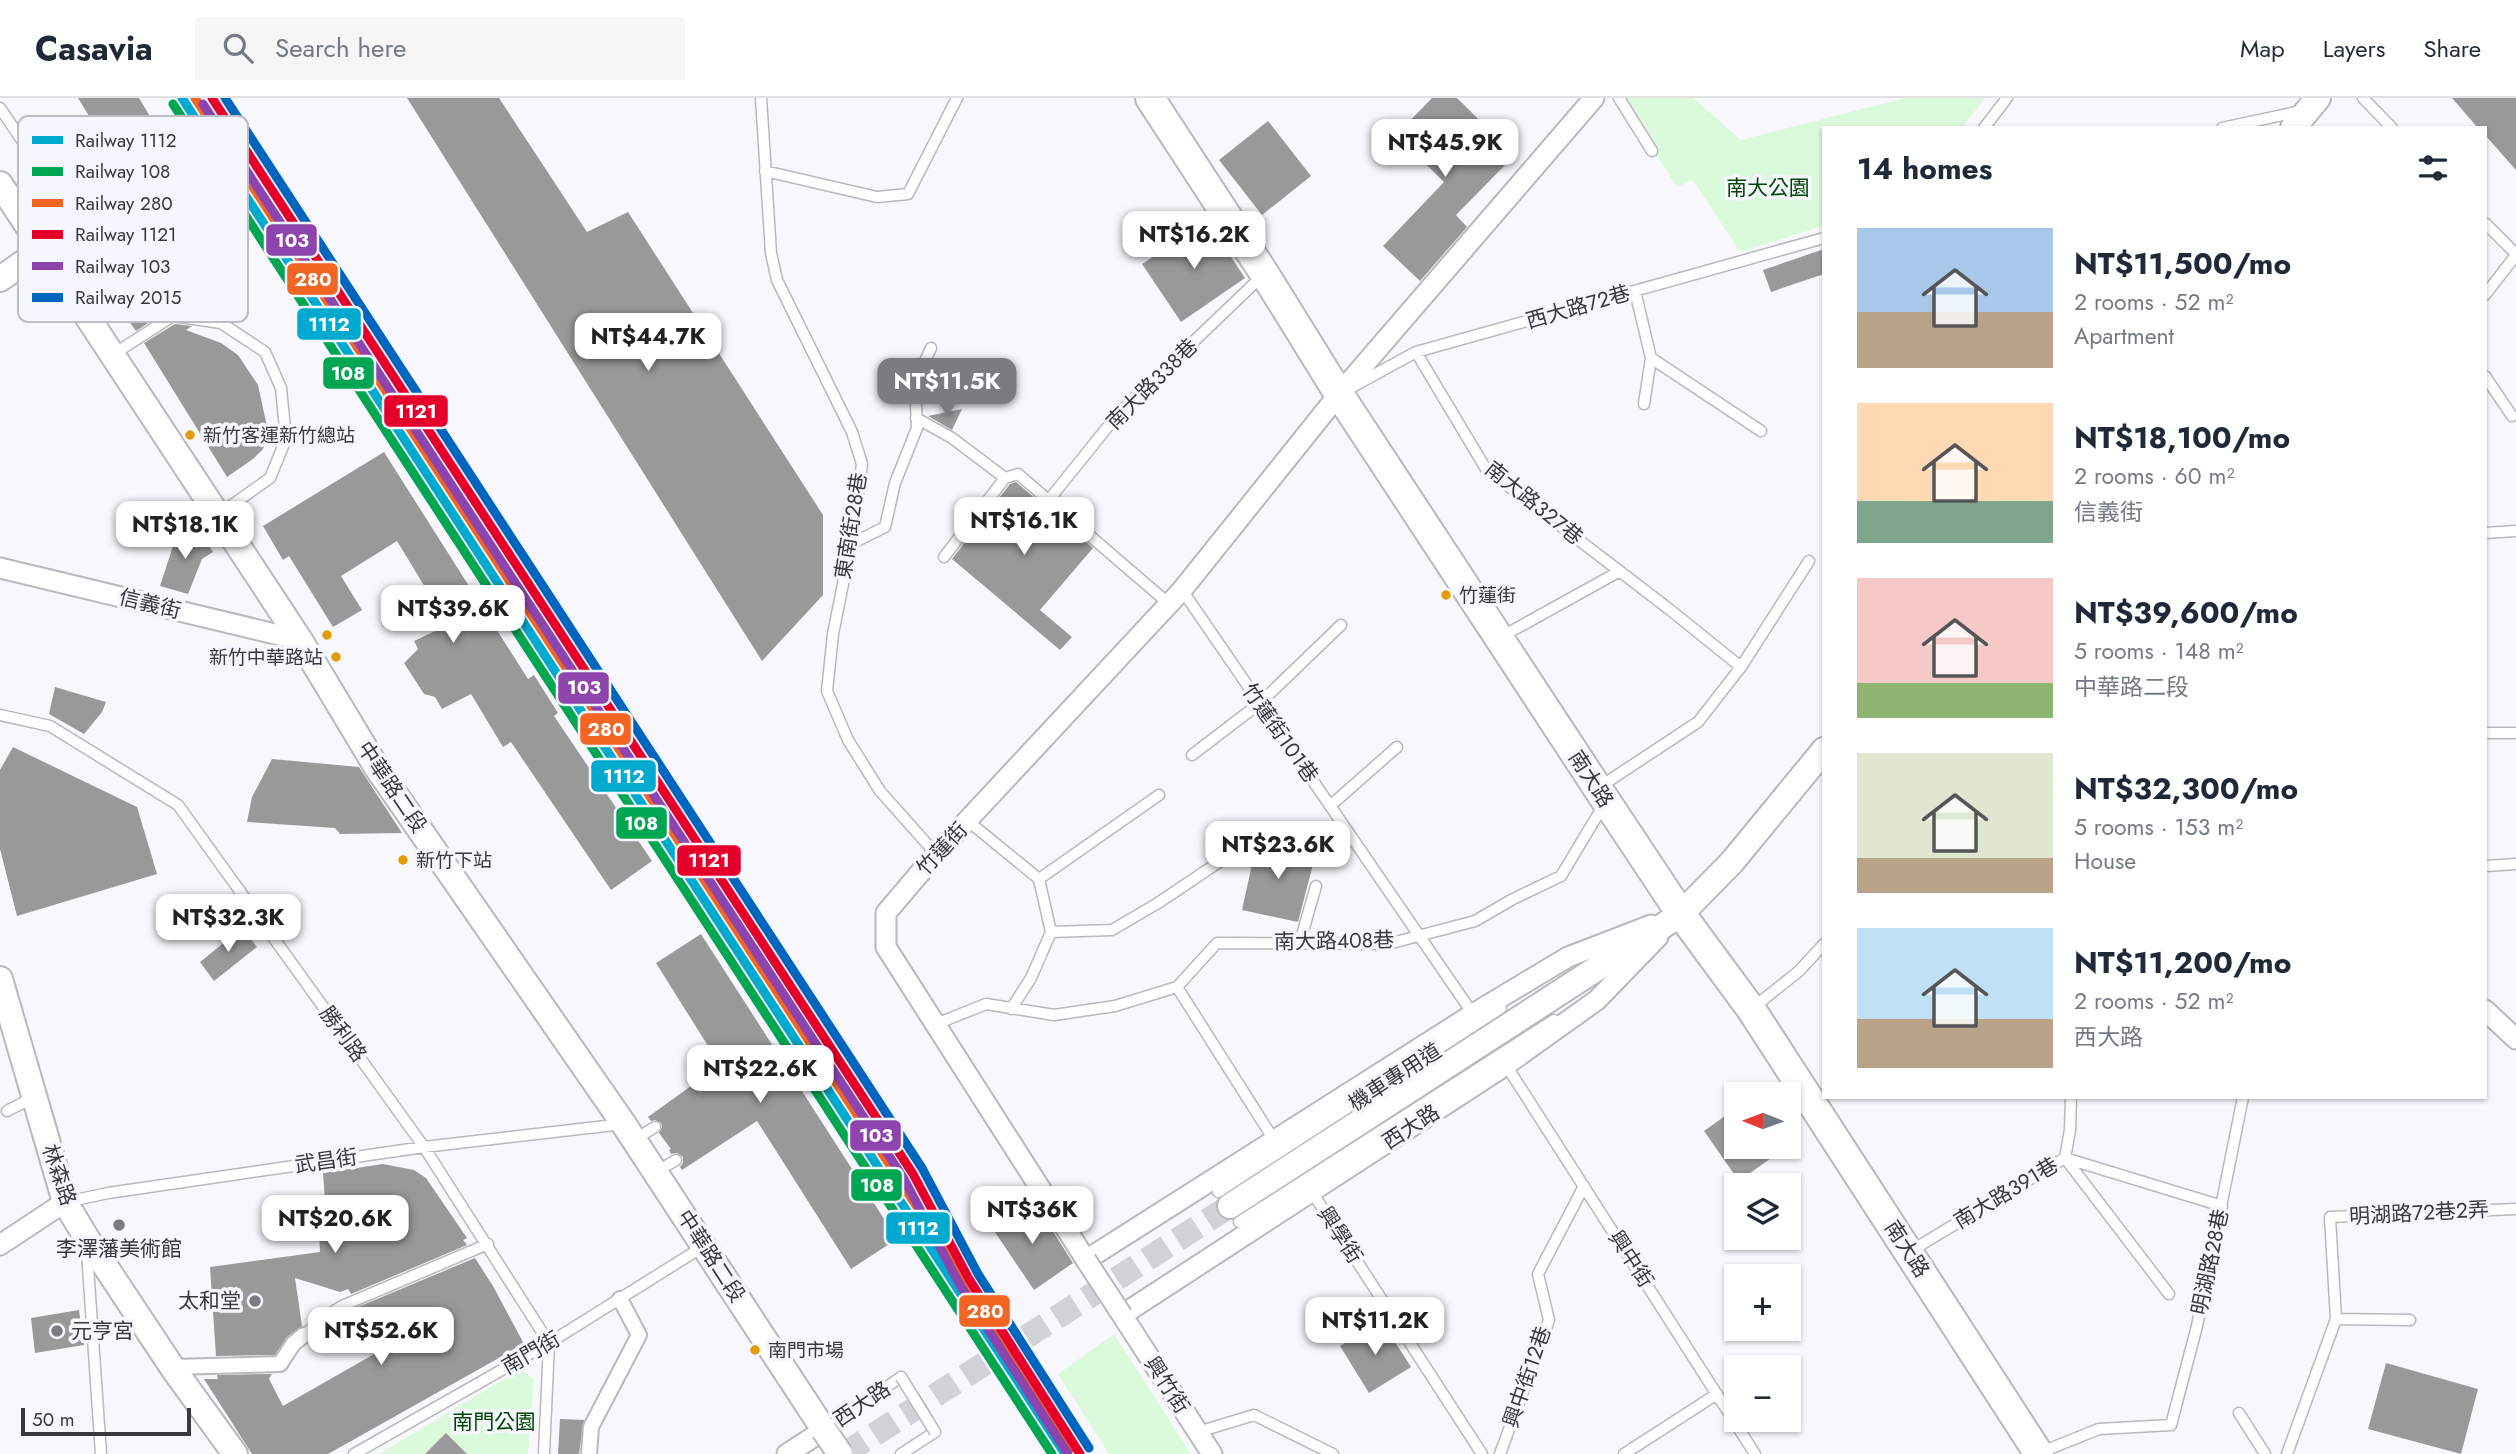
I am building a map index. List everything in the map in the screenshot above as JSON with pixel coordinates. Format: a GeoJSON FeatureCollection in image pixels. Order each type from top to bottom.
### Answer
{"type":"FeatureCollection","features":[{"type":"Feature","properties":{"kind":"main road","name":"南大路"},"geometry":{"type":"LineString","coordinates":[[1150,98],[1339,394],[1606,802],[1681,914],[1751,1009],[2039,1453]]}},
{"type":"Feature","properties":{"kind":"street","name":"竹蓮街"},"geometry":{"type":"LineString","coordinates":[[1086,1260],[886,947],[886,913],[936,854],[1175,597],[1339,394],[1594,98]]}},
{"type":"Feature","properties":{"kind":"street","name":"中華路二段"},"geometry":{"type":"LineString","coordinates":[[0,184],[18,211]]}},
{"type":"Feature","properties":{"kind":"street"},"geometry":{"type":"LineString","coordinates":[[0,279],[18,266]]}},
{"type":"Feature","properties":{"kind":"street","name":"中華路二段"},"geometry":{"type":"LineString","coordinates":[[91,322],[300,640],[377,768],[666,1167],[704,1245],[839,1454]]}},
{"type":"Feature","properties":{"kind":"street","name":"信義街"},"geometry":{"type":"LineString","coordinates":[[0,568],[300,640]]}},
{"type":"Feature","properties":{"kind":"street","name":"西大路"},"geometry":{"type":"LineString","coordinates":[[1122,1315],[1506,1065],[1597,1000],[1732,862],[1822,752]]}},
{"type":"Feature","properties":{"kind":"street","name":"西大路"},"geometry":{"type":"LineString","coordinates":[[1086,1260],[1473,1014],[1568,957],[1681,914]]}},
{"type":"Feature","properties":{"kind":"street","name":"西大路"},"geometry":{"type":"LineString","coordinates":[[1229,1207],[1681,914]]}},
{"type":"Feature","properties":{"kind":"street","name":"林森路"},"geometry":{"type":"LineString","coordinates":[[0,979],[65,1202],[172,1367],[235,1454]]}},
{"type":"Feature","properties":{"kind":"street"},"geometry":{"type":"LineString","coordinates":[[2487,1012],[2516,1039]]}},
{"type":"Feature","properties":{"kind":"street","name":"武昌街"},"geometry":{"type":"LineString","coordinates":[[0,1245],[65,1202]]}},
{"type":"Feature","properties":{"kind":"street","name":"興竹街"},"geometry":{"type":"LineString","coordinates":[[1086,1260],[1212,1454]]}},
{"type":"Feature","properties":{"kind":"street"},"geometry":{"type":"LineString","coordinates":[[589,1454],[591,1427],[639,1335],[620,1299]]}},
{"type":"Feature","properties":{"kind":"street"},"geometry":{"type":"LineString","coordinates":[[172,1367],[280,1364],[293,1344],[304,1335]]}},
{"type":"Feature","properties":{"kind":"street","name":"西大路"},"geometry":{"type":"LineString","coordinates":[[787,1454],[824,1430]]}},
{"type":"Feature","properties":{"kind":"lane","name":"東南街28巷"},"geometry":{"type":"LineString","coordinates":[[761,98],[771,253],[777,280],[852,432],[862,464],[851,544],[833,634],[827,691],[848,740],[880,791],[936,854]]}},
{"type":"Feature","properties":{"kind":"lane"},"geometry":{"type":"LineString","coordinates":[[765,171],[877,197],[908,194],[957,98]]}},
{"type":"Feature","properties":{"kind":"lane"},"geometry":{"type":"LineString","coordinates":[[1619,98],[1652,151]]}},
{"type":"Feature","properties":{"kind":"lane"},"geometry":{"type":"LineString","coordinates":[[1986,126],[2007,98]]}},
{"type":"Feature","properties":{"kind":"lane"},"geometry":{"type":"LineString","coordinates":[[2363,98],[2390,126]]}},
{"type":"Feature","properties":{"kind":"lane"},"geometry":{"type":"LineString","coordinates":[[0,108],[18,134]]}},
{"type":"Feature","properties":{"kind":"lane"},"geometry":{"type":"LineString","coordinates":[[2232,126],[2306,112]]}},
{"type":"Feature","properties":{"kind":"lane"},"geometry":{"type":"LineString","coordinates":[[2487,225],[2516,254],[2487,292]]}},
{"type":"Feature","properties":{"kind":"lane","name":"西大路72巷"},"geometry":{"type":"LineString","coordinates":[[1339,394],[1416,352],[1822,239]]}},
{"type":"Feature","properties":{"kind":"lane","name":"南大路338巷"},"geometry":{"type":"LineString","coordinates":[[1048,501],[1118,414],[1264,273]]}},
{"type":"Feature","properties":{"kind":"lane"},"geometry":{"type":"LineString","coordinates":[[1635,291],[1651,358],[1644,404]]}},
{"type":"Feature","properties":{"kind":"lane"},"geometry":{"type":"LineString","coordinates":[[113,355],[164,322]]}},
{"type":"Feature","properties":{"kind":"lane"},"geometry":{"type":"LineString","coordinates":[[214,322],[221,323],[265,352],[281,388],[286,439],[270,478],[218,515]]}},
{"type":"Feature","properties":{"kind":"lane"},"geometry":{"type":"LineString","coordinates":[[851,544],[885,527],[895,482],[917,428],[915,383],[930,348]]}},
{"type":"Feature","properties":{"kind":"lane","name":"南大路327巷"},"geometry":{"type":"LineString","coordinates":[[1416,352],[1486,469],[1741,667]]}},
{"type":"Feature","properties":{"kind":"lane"},"geometry":{"type":"LineString","coordinates":[[1651,358],[1761,431]]}},
{"type":"Feature","properties":{"kind":"lane"},"geometry":{"type":"LineString","coordinates":[[2487,379],[2512,416]]}},
{"type":"Feature","properties":{"kind":"lane"},"geometry":{"type":"LineString","coordinates":[[916,418],[952,438],[1005,478]]}},
{"type":"Feature","properties":{"kind":"lane"},"geometry":{"type":"LineString","coordinates":[[944,556],[1005,478],[1018,474],[1048,501],[1175,597]]}},
{"type":"Feature","properties":{"kind":"lane"},"geometry":{"type":"LineString","coordinates":[[2487,533],[2516,531]]}},
{"type":"Feature","properties":{"kind":"lane"},"geometry":{"type":"LineString","coordinates":[[1606,802],[1606,782],[1698,722],[1741,667],[1809,561]]}},
{"type":"Feature","properties":{"kind":"lane"},"geometry":{"type":"LineString","coordinates":[[1499,638],[1620,571]]}},
{"type":"Feature","properties":{"kind":"lane","name":"竹蓮街101巷"},"geometry":{"type":"LineString","coordinates":[[1175,597],[1260,703],[1473,1014]]}},
{"type":"Feature","properties":{"kind":"lane"},"geometry":{"type":"LineString","coordinates":[[1192,755],[1260,703],[1341,625]]}},
{"type":"Feature","properties":{"kind":"lane","name":"勝利路"},"geometry":{"type":"LineString","coordinates":[[0,715],[50,726],[178,805],[424,1147],[549,1343]]}},
{"type":"Feature","properties":{"kind":"lane"},"geometry":{"type":"LineString","coordinates":[[2487,733],[2516,733]]}},
{"type":"Feature","properties":{"kind":"lane"},"geometry":{"type":"LineString","coordinates":[[1330,806],[1397,747]]}},
{"type":"Feature","properties":{"kind":"lane"},"geometry":{"type":"LineString","coordinates":[[1039,880],[1159,795]]}},
{"type":"Feature","properties":{"kind":"lane","name":"南大路408巷"},"geometry":{"type":"LineString","coordinates":[[1177,987],[1217,943],[1388,944],[1475,921],[1560,876],[1606,802]]}},
{"type":"Feature","properties":{"kind":"lane"},"geometry":{"type":"LineString","coordinates":[[968,821],[1039,880],[1051,932],[1031,978],[1011,1009]]}},
{"type":"Feature","properties":{"kind":"lane"},"geometry":{"type":"LineString","coordinates":[[1051,932],[1112,930],[1234,852]]}},
{"type":"Feature","properties":{"kind":"lane"},"geometry":{"type":"LineString","coordinates":[[2487,866],[2516,864]]}},
{"type":"Feature","properties":{"kind":"lane"},"geometry":{"type":"LineString","coordinates":[[1300,942],[1316,886]]}},
{"type":"Feature","properties":{"kind":"lane"},"geometry":{"type":"LineString","coordinates":[[1751,1009],[1799,971],[1822,946]]}},
{"type":"Feature","properties":{"kind":"lane","name":"機車專用道"},"geometry":{"type":"LineString","coordinates":[[1229,1207],[1547,978],[1568,957]]}},
{"type":"Feature","properties":{"kind":"lane"},"geometry":{"type":"LineString","coordinates":[[936,1024],[986,1004],[1054,1016],[1115,1006],[1177,987],[1274,1140]]}},
{"type":"Feature","properties":{"kind":"lane","name":"機車專用道"},"geometry":{"type":"LineString","coordinates":[[1229,1207],[1566,1012],[1597,1000]]}},
{"type":"Feature","properties":{"kind":"lane","name":"興中街"},"geometry":{"type":"LineString","coordinates":[[1506,1065],[1755,1454]]}},
{"type":"Feature","properties":{"kind":"lane"},"geometry":{"type":"LineString","coordinates":[[7,1111],[34,1097]]}},
{"type":"Feature","properties":{"kind":"lane"},"geometry":{"type":"LineString","coordinates":[[2071,1099],[2070,1130],[2065,1157],[2222,1206]]}},
{"type":"Feature","properties":{"kind":"lane","name":"明湖路28巷"},"geometry":{"type":"LineString","coordinates":[[2039,1453],[2099,1429],[2171,1425],[2197,1326],[2243,1099]]}},
{"type":"Feature","properties":{"kind":"lane","name":"武昌街"},"geometry":{"type":"LineString","coordinates":[[65,1202],[108,1193],[424,1147],[637,1130]]}},
{"type":"Feature","properties":{"kind":"lane","name":"南大路391巷"},"geometry":{"type":"LineString","coordinates":[[1909,1252],[2065,1157],[2169,1294]]}},
{"type":"Feature","properties":{"kind":"lane","name":"興中街12巷"},"geometry":{"type":"LineString","coordinates":[[1500,1454],[1549,1320],[1538,1274],[1584,1186]]}},
{"type":"Feature","properties":{"kind":"lane","name":"興學街"},"geometry":{"type":"LineString","coordinates":[[1312,1192],[1482,1454]]}},
{"type":"Feature","properties":{"kind":"lane","name":"明湖路72巷2弄"},"geometry":{"type":"LineString","coordinates":[[2336,1319],[2330,1217],[2516,1209]]}},
{"type":"Feature","properties":{"kind":"lane"},"geometry":{"type":"LineString","coordinates":[[86,1237],[101,1454]]}},
{"type":"Feature","properties":{"kind":"lane"},"geometry":{"type":"LineString","coordinates":[[304,1335],[342,1306],[488,1244]]}},
{"type":"Feature","properties":{"kind":"lane","name":"南門街"},"geometry":{"type":"LineString","coordinates":[[355,1454],[549,1343],[704,1245]]}},
{"type":"Feature","properties":{"kind":"lane"},"geometry":{"type":"LineString","coordinates":[[2287,1454],[2336,1319],[2410,1320]]}},
{"type":"Feature","properties":{"kind":"lane"},"geometry":{"type":"LineString","coordinates":[[544,1454],[549,1343]]}},
{"type":"Feature","properties":{"kind":"lane","name":"西大路"},"geometry":{"type":"LineString","coordinates":[[824,1430],[901,1377],[935,1432],[901,1454]]}},
{"type":"Feature","properties":{"kind":"lane"},"geometry":{"type":"LineString","coordinates":[[1623,1454],[1717,1394]]}},
{"type":"Feature","properties":{"kind":"lane"},"geometry":{"type":"LineString","coordinates":[[2239,1413],[2265,1454]]}},
{"type":"Feature","properties":{"kind":"lane"},"geometry":{"type":"LineString","coordinates":[[1198,1432],[1254,1416],[1333,1454]]}},
{"type":"Feature","properties":{"kind":"green space","name":"南大公園"},"geometry":{"type":"Polygon","coordinates":[[[1621,98],[1693,98],[1741,140],[1905,98],[1985,98],[1964,126],[1822,126],[1822,226],[1740,252],[1693,180],[1677,187],[1621,98]]]}},
{"type":"Feature","properties":{"kind":"green space"},"geometry":{"type":"Polygon","coordinates":[[[1114,1334],[1191,1454],[1109,1454],[1058,1374],[1114,1334]]]}},
{"type":"Feature","properties":{"kind":"green space","name":"南門公園"},"geometry":{"type":"Polygon","coordinates":[[[521,1369],[534,1380],[528,1454],[379,1454],[521,1369]]]}},
{"type":"Feature","properties":{"kind":"building"},"geometry":{"type":"Polygon","coordinates":[[[78,98],[139,98],[150,116],[89,116],[78,98]]]}},
{"type":"Feature","properties":{"kind":"building"},"geometry":{"type":"Polygon","coordinates":[[[407,98],[499,98],[587,232],[628,212],[823,515],[823,595],[762,661],[407,98]]]}},
{"type":"Feature","properties":{"kind":"building"},"geometry":{"type":"Polygon","coordinates":[[[1432,98],[1457,98],[1515,155],[1456,215],[1467,227],[1420,281],[1383,246],[1444,182],[1396,135],[1432,98]]]}},
{"type":"Feature","properties":{"kind":"building"},"geometry":{"type":"Polygon","coordinates":[[[2452,98],[2516,98],[2516,170],[2487,137],[2487,126],[2476,126],[2452,98]]]}},
{"type":"Feature","properties":{"kind":"building"},"geometry":{"type":"Polygon","coordinates":[[[1268,121],[1311,176],[1262,215],[1219,160],[1268,121]]]}},
{"type":"Feature","properties":{"kind":"building"},"geometry":{"type":"Polygon","coordinates":[[[1207,221],[1245,278],[1181,322],[1142,264],[1207,221]]]}},
{"type":"Feature","properties":{"kind":"building"},"geometry":{"type":"Polygon","coordinates":[[[1822,250],[1822,275],[1771,292],[1763,270],[1822,250]]]}},
{"type":"Feature","properties":{"kind":"building"},"geometry":{"type":"Polygon","coordinates":[[[129,322],[150,322],[136,331],[129,322]]]}},
{"type":"Feature","properties":{"kind":"building","name":"新竹客運新竹總站"},"geometry":{"type":"Polygon","coordinates":[[[175,324],[192,326],[186,330],[221,343],[238,355],[258,385],[268,431],[263,449],[227,477],[144,343],[175,324]]]}},
{"type":"Feature","properties":{"kind":"building"},"geometry":{"type":"Polygon","coordinates":[[[962,409],[952,430],[928,416],[962,409]]]}},
{"type":"Feature","properties":{"kind":"building"},"geometry":{"type":"Polygon","coordinates":[[[384,452],[528,679],[534,675],[558,713],[554,716],[652,861],[611,890],[511,742],[503,747],[471,694],[442,709],[435,697],[424,694],[404,663],[418,649],[414,641],[448,625],[397,541],[341,576],[362,610],[333,627],[289,556],[283,560],[263,526],[384,452]]]}},
{"type":"Feature","properties":{"kind":"building"},"geometry":{"type":"Polygon","coordinates":[[[1016,482],[1093,548],[1040,610],[1072,637],[1060,650],[952,559],[1010,484],[1016,482]]]}},
{"type":"Feature","properties":{"kind":"building"},"geometry":{"type":"Polygon","coordinates":[[[194,523],[213,552],[202,559],[188,594],[160,586],[174,543],[194,523]]]}},
{"type":"Feature","properties":{"kind":"building"},"geometry":{"type":"Polygon","coordinates":[[[55,687],[106,702],[102,712],[84,734],[49,714],[55,687]]]}},
{"type":"Feature","properties":{"kind":"building"},"geometry":{"type":"Polygon","coordinates":[[[13,747],[137,807],[157,874],[17,916],[0,849],[0,770],[13,747]]]}},
{"type":"Feature","properties":{"kind":"building"},"geometry":{"type":"Polygon","coordinates":[[[272,759],[359,767],[402,833],[340,834],[335,828],[247,822],[252,797],[272,759]]]}},
{"type":"Feature","properties":{"kind":"building"},"geometry":{"type":"Polygon","coordinates":[[[1257,841],[1316,853],[1298,922],[1242,910],[1257,841]]]}},
{"type":"Feature","properties":{"kind":"building"},"geometry":{"type":"Polygon","coordinates":[[[242,928],[257,947],[214,981],[200,962],[242,928]]]}},
{"type":"Feature","properties":{"kind":"building"},"geometry":{"type":"Polygon","coordinates":[[[701,934],[897,1239],[851,1269],[757,1121],[682,1170],[680,1167],[683,1157],[677,1153],[671,1154],[671,1149],[659,1133],[661,1123],[651,1121],[648,1117],[720,1065],[656,963],[701,934]]]}},
{"type":"Feature","properties":{"kind":"building"},"geometry":{"type":"Polygon","coordinates":[[[1724,1117],[1724,1159],[1770,1159],[1750,1173],[1733,1173],[1704,1131],[1724,1117]]]}},
{"type":"Feature","properties":{"kind":"building"},"geometry":{"type":"Polygon","coordinates":[[[383,1164],[414,1170],[426,1178],[467,1238],[463,1240],[467,1245],[351,1294],[348,1289],[340,1292],[295,1278],[302,1326],[287,1337],[275,1355],[216,1356],[210,1267],[320,1252],[318,1216],[326,1215],[323,1173],[383,1164]]]}},
{"type":"Feature","properties":{"kind":"building"},"geometry":{"type":"Polygon","coordinates":[[[1031,1210],[1047,1222],[1073,1263],[1034,1290],[988,1222],[1007,1212],[1031,1210]]]}},
{"type":"Feature","properties":{"kind":"building"},"geometry":{"type":"Polygon","coordinates":[[[475,1258],[524,1344],[328,1454],[252,1454],[204,1379],[218,1379],[217,1375],[272,1374],[269,1379],[283,1406],[383,1349],[358,1307],[475,1258]]]}},
{"type":"Feature","properties":{"kind":"building","name":"元亨宮"},"geometry":{"type":"Polygon","coordinates":[[[79,1310],[84,1345],[35,1353],[31,1318],[79,1310]]]}},
{"type":"Feature","properties":{"kind":"building"},"geometry":{"type":"Polygon","coordinates":[[[1381,1320],[1411,1367],[1369,1393],[1340,1346],[1381,1320]]]}},
{"type":"Feature","properties":{"kind":"building"},"geometry":{"type":"Polygon","coordinates":[[[2386,1363],[2478,1389],[2461,1454],[2368,1429],[2386,1363]]]}},
{"type":"Feature","properties":{"kind":"building"},"geometry":{"type":"Polygon","coordinates":[[[560,1419],[584,1420],[579,1454],[558,1454],[560,1419]]]}},
{"type":"Feature","properties":{"kind":"building"},"geometry":{"type":"Polygon","coordinates":[[[446,1433],[467,1454],[425,1454],[446,1433]]]}},
{"type":"Feature","properties":{"kind":"tunnel"},"geometry":{"type":"LineString","coordinates":[[844,1454],[1230,1206]]}},
{"type":"Feature","properties":{"kind":"rail line","name":"1112"},"geometry":{"type":"LineString","coordinates":[[182,98],[194,116]]}},
{"type":"Feature","properties":{"kind":"rail line","name":"280"},"geometry":{"type":"LineString","coordinates":[[195,98],[207,116]]}},
{"type":"Feature","properties":{"kind":"rail line","name":"1121"},"geometry":{"type":"LineString","coordinates":[[212,98],[224,116]]}},
{"type":"Feature","properties":{"kind":"rail line","name":"2015"},"geometry":{"type":"LineString","coordinates":[[225,98],[237,116]]}},
{"type":"Feature","properties":{"kind":"rail line","name":"108"},"geometry":{"type":"LineString","coordinates":[[173,104],[181,116]]}},
{"type":"Feature","properties":{"kind":"rail line","name":"103"},"geometry":{"type":"LineString","coordinates":[[203,104],[211,116]]}},
{"type":"Feature","properties":{"kind":"rail line","name":"2015"},"geometry":{"type":"LineString","coordinates":[[248,133],[922,1168],[978,1274],[1089,1448]]}},
{"type":"Feature","properties":{"kind":"rail line","name":"1121"},"geometry":{"type":"LineString","coordinates":[[248,153],[913,1174],[969,1279],[1080,1454]]}},
{"type":"Feature","properties":{"kind":"rail line","name":"103"},"geometry":{"type":"LineString","coordinates":[[248,173],[904,1179],[960,1285],[1068,1454]]}},
{"type":"Feature","properties":{"kind":"rail line","name":"280"},"geometry":{"type":"LineString","coordinates":[[248,179],[1074,1448]]}},
{"type":"Feature","properties":{"kind":"rail line","name":"1112"},"geometry":{"type":"LineString","coordinates":[[248,199],[1065,1454]]}},
{"type":"Feature","properties":{"kind":"rail line","name":"108"},"geometry":{"type":"LineString","coordinates":[[248,219],[1052,1454]]}},
{"type":"Feature","properties":{"kind":"place","name":"新竹客運新竹總站"},"geometry":{"type":"Point","coordinates":[190,435]}},
{"type":"Feature","properties":{"kind":"place","name":"竹蓮街"},"geometry":{"type":"Point","coordinates":[1446,595]}},
{"type":"Feature","properties":{"kind":"place","name":"新竹中華路站"},"geometry":{"type":"Point","coordinates":[336,657]}},
{"type":"Feature","properties":{"kind":"place","name":"新竹下站"},"geometry":{"type":"Point","coordinates":[403,860]}},
{"type":"Feature","properties":{"kind":"place","name":"李澤藩美術館"},"geometry":{"type":"Point","coordinates":[119,1225]}},
{"type":"Feature","properties":{"kind":"place","name":"太和堂"},"geometry":{"type":"Point","coordinates":[255,1301]}},
{"type":"Feature","properties":{"kind":"place","name":"元亨宮"},"geometry":{"type":"Point","coordinates":[57,1331]}},
{"type":"Feature","properties":{"kind":"place","name":"南門市場"},"geometry":{"type":"Point","coordinates":[755,1350]}}]}
